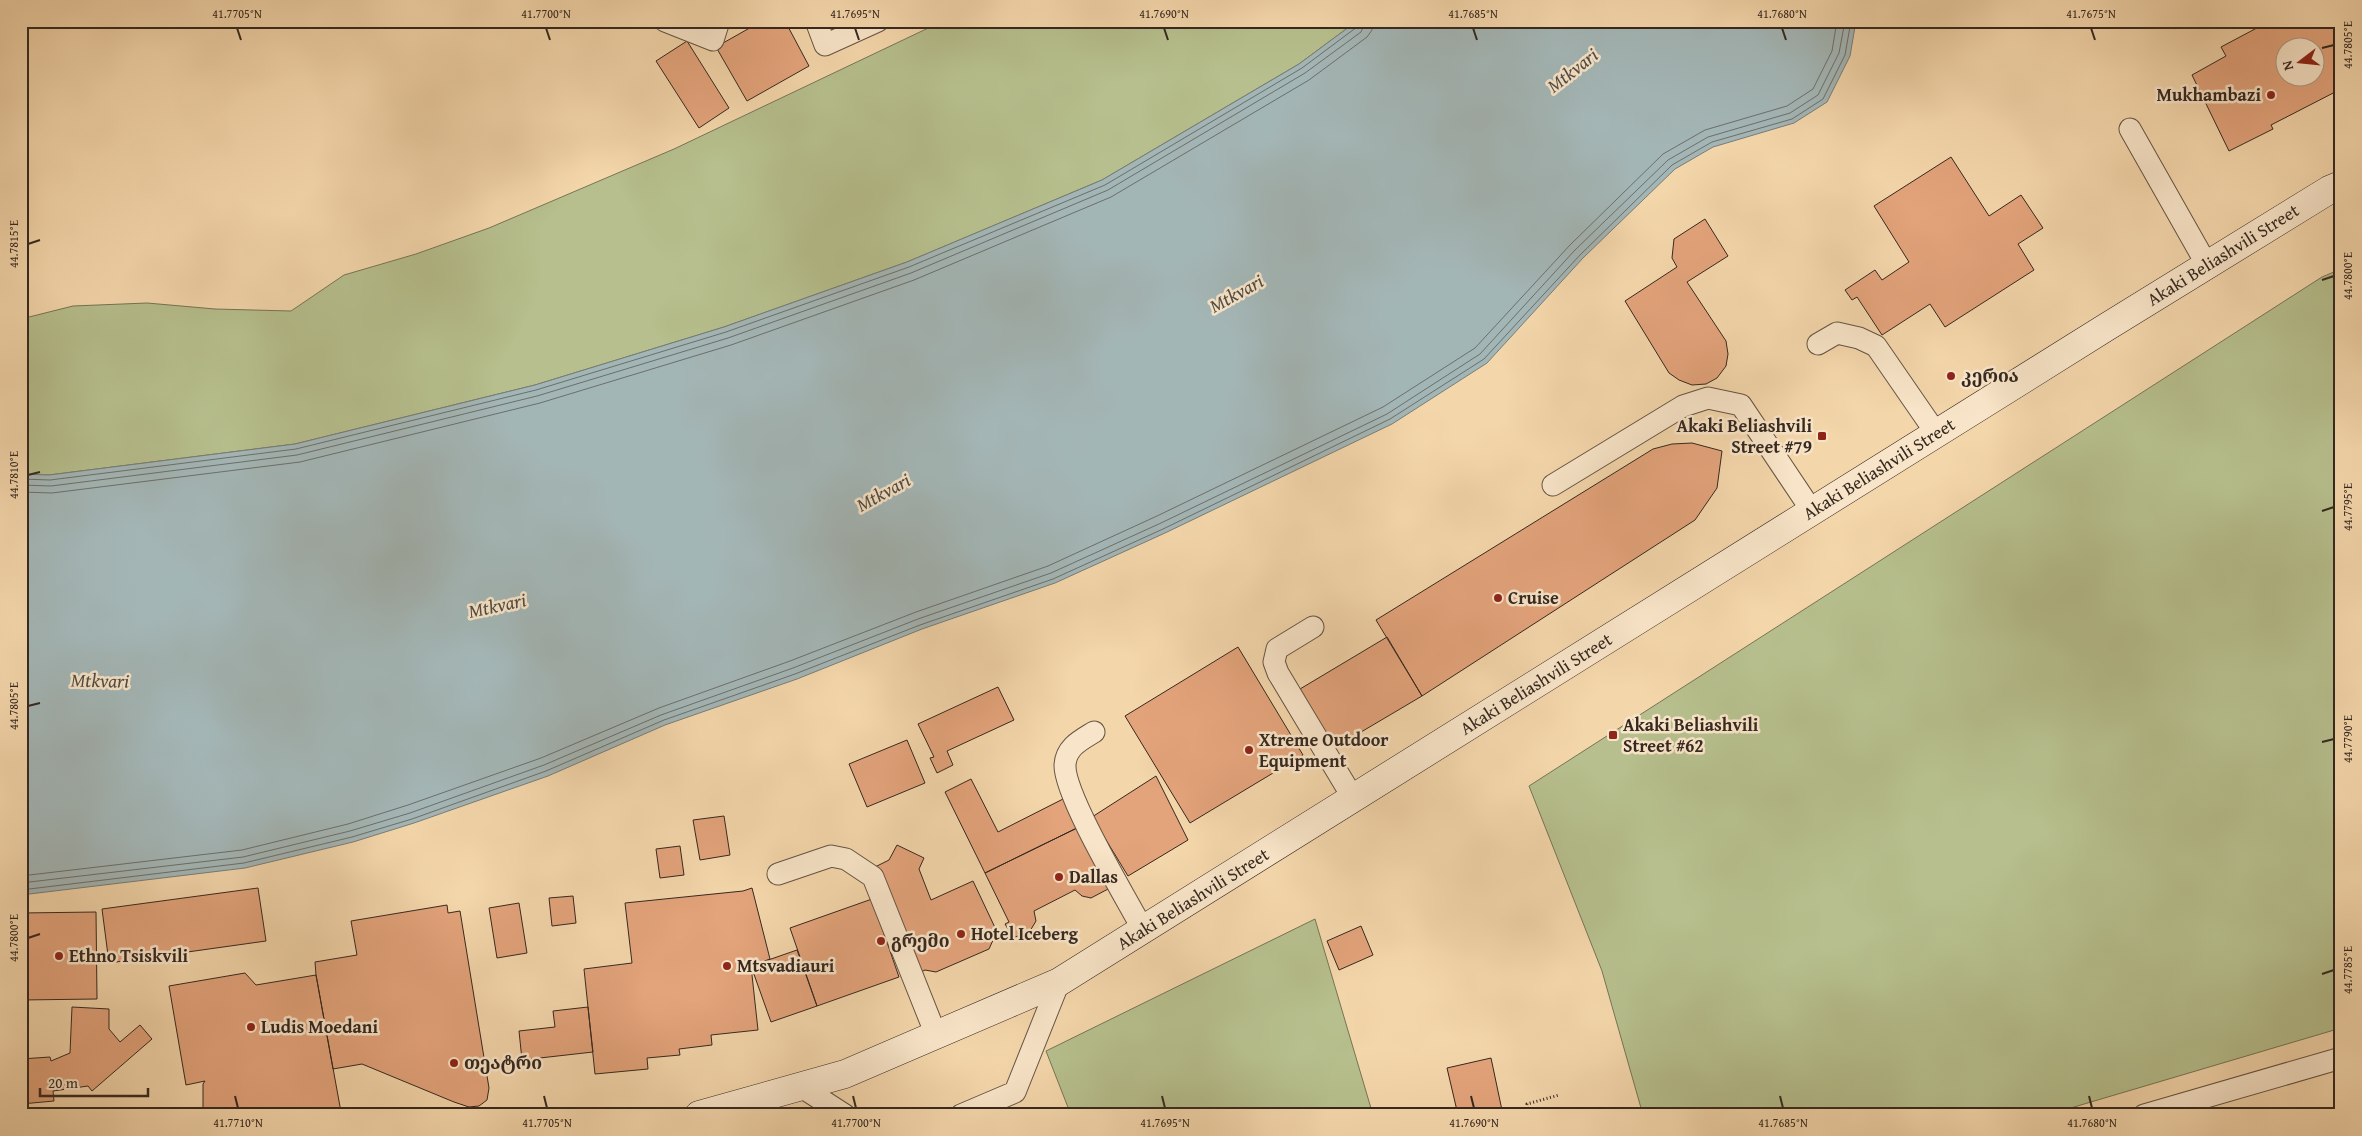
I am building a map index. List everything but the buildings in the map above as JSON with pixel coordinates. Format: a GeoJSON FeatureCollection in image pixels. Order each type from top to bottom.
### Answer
{"type":"FeatureCollection","features":[{"type":"Feature","properties":{"kind":"main road","name":"Akaki Beliashvili Street"},"geometry":{"type":"LineString","coordinates":[[699,1115],[844,1074],[1059,982],[1936,433],[2328,190],[2341,185]]}},
{"type":"Feature","properties":{"kind":"lane"},"geometry":{"type":"LineString","coordinates":[[665,21],[713,40],[718,21]]}},
{"type":"Feature","properties":{"kind":"lane"},"geometry":{"type":"LineString","coordinates":[[816,21],[825,44],[878,21]]}},
{"type":"Feature","properties":{"kind":"lane"},"geometry":{"type":"LineString","coordinates":[[2130,129],[2207,265]]}},
{"type":"Feature","properties":{"kind":"lane"},"geometry":{"type":"LineString","coordinates":[[1818,344],[1837,333],[1859,338],[1876,346],[1936,433]]}},
{"type":"Feature","properties":{"kind":"lane"},"geometry":{"type":"LineString","coordinates":[[1553,485],[1663,417],[1683,406],[1708,398],[1741,405],[1812,511]]}},
{"type":"Feature","properties":{"kind":"lane"},"geometry":{"type":"LineString","coordinates":[[1313,627],[1277,649],[1274,662],[1278,673],[1353,798]]}},
{"type":"Feature","properties":{"kind":"lane"},"geometry":{"type":"LineString","coordinates":[[1094,732],[1072,745],[1065,764],[1069,786],[1096,842],[1143,930]]}},
{"type":"Feature","properties":{"kind":"lane"},"geometry":{"type":"LineString","coordinates":[[778,874],[831,856],[846,859],[873,877],[936,1035]]}},
{"type":"Feature","properties":{"kind":"lane"},"geometry":{"type":"LineString","coordinates":[[961,1115],[1015,1092],[1059,982]]}},
{"type":"Feature","properties":{"kind":"lane"},"geometry":{"type":"LineString","coordinates":[[2144,1115],[2341,1058]]}},
{"type":"Feature","properties":{"kind":"lane"},"geometry":{"type":"LineString","coordinates":[[800,1086],[845,1115]]}},
{"type":"Feature","properties":{"kind":"path"},"geometry":{"type":"LineString","coordinates":[[1529,1115],[1527,1104],[1559,1095]]}},
{"type":"Feature","properties":{"kind":"green space"},"geometry":{"type":"Polygon","coordinates":[[[943,21],[1357,21],[1299,64],[1102,180],[907,262],[724,327],[535,385],[295,444],[49,475],[21,474],[21,319],[73,306],[147,303],[215,309],[291,311],[344,275],[416,254],[489,228],[674,149],[943,21]]]}},
{"type":"Feature","properties":{"kind":"green space"},"geometry":{"type":"Polygon","coordinates":[[[2341,269],[2341,1028],[2047,1115],[1643,1115],[1602,971],[1529,786],[2322,277],[2341,269]]]}},
{"type":"Feature","properties":{"kind":"green space"},"geometry":{"type":"Polygon","coordinates":[[[1315,919],[1373,1115],[1071,1115],[1046,1051],[1315,919]]]}},
{"type":"Feature","properties":{"kind":"water","name":"Mtkvari"},"geometry":{"type":"Polygon","coordinates":[[[1357,21],[1856,21],[1850,56],[1827,102],[1794,123],[1713,147],[1675,169],[1583,258],[1487,363],[1392,424],[1165,533],[1055,583],[922,629],[797,679],[665,725],[548,776],[414,823],[353,842],[245,868],[21,895],[21,474],[49,475],[295,444],[535,385],[724,327],[907,262],[1102,180],[1299,64],[1357,21]]]}},
{"type":"Feature","properties":{"kind":"place","name":"Mukhambazi"},"geometry":{"type":"Point","coordinates":[2271,95]}},
{"type":"Feature","properties":{"kind":"place","name":"კერია"},"geometry":{"type":"Point","coordinates":[1951,376]}},
{"type":"Feature","properties":{"kind":"place","name":"Akaki Beliashvili Street #79"},"geometry":{"type":"Point","coordinates":[1822,436]}},
{"type":"Feature","properties":{"kind":"place","name":"Cruise"},"geometry":{"type":"Point","coordinates":[1498,598]}},
{"type":"Feature","properties":{"kind":"place","name":"Akaki Beliashvili Street #62"},"geometry":{"type":"Point","coordinates":[1613,735]}},
{"type":"Feature","properties":{"kind":"place","name":"Xtreme Outdoor Equipment"},"geometry":{"type":"Point","coordinates":[1249,750]}},
{"type":"Feature","properties":{"kind":"place","name":"Dallas"},"geometry":{"type":"Point","coordinates":[1059,877]}},
{"type":"Feature","properties":{"kind":"place","name":"Hotel Iceberg"},"geometry":{"type":"Point","coordinates":[961,934]}},
{"type":"Feature","properties":{"kind":"place","name":"გრემი"},"geometry":{"type":"Point","coordinates":[881,941]}},
{"type":"Feature","properties":{"kind":"place","name":"Ethno Tsiskvili"},"geometry":{"type":"Point","coordinates":[59,956]}},
{"type":"Feature","properties":{"kind":"place","name":"Mtsvadiauri"},"geometry":{"type":"Point","coordinates":[727,966]}},
{"type":"Feature","properties":{"kind":"place","name":"Ludis Moedani"},"geometry":{"type":"Point","coordinates":[251,1027]}},
{"type":"Feature","properties":{"kind":"place","name":"თეატრი"},"geometry":{"type":"Point","coordinates":[454,1063]}}]}
